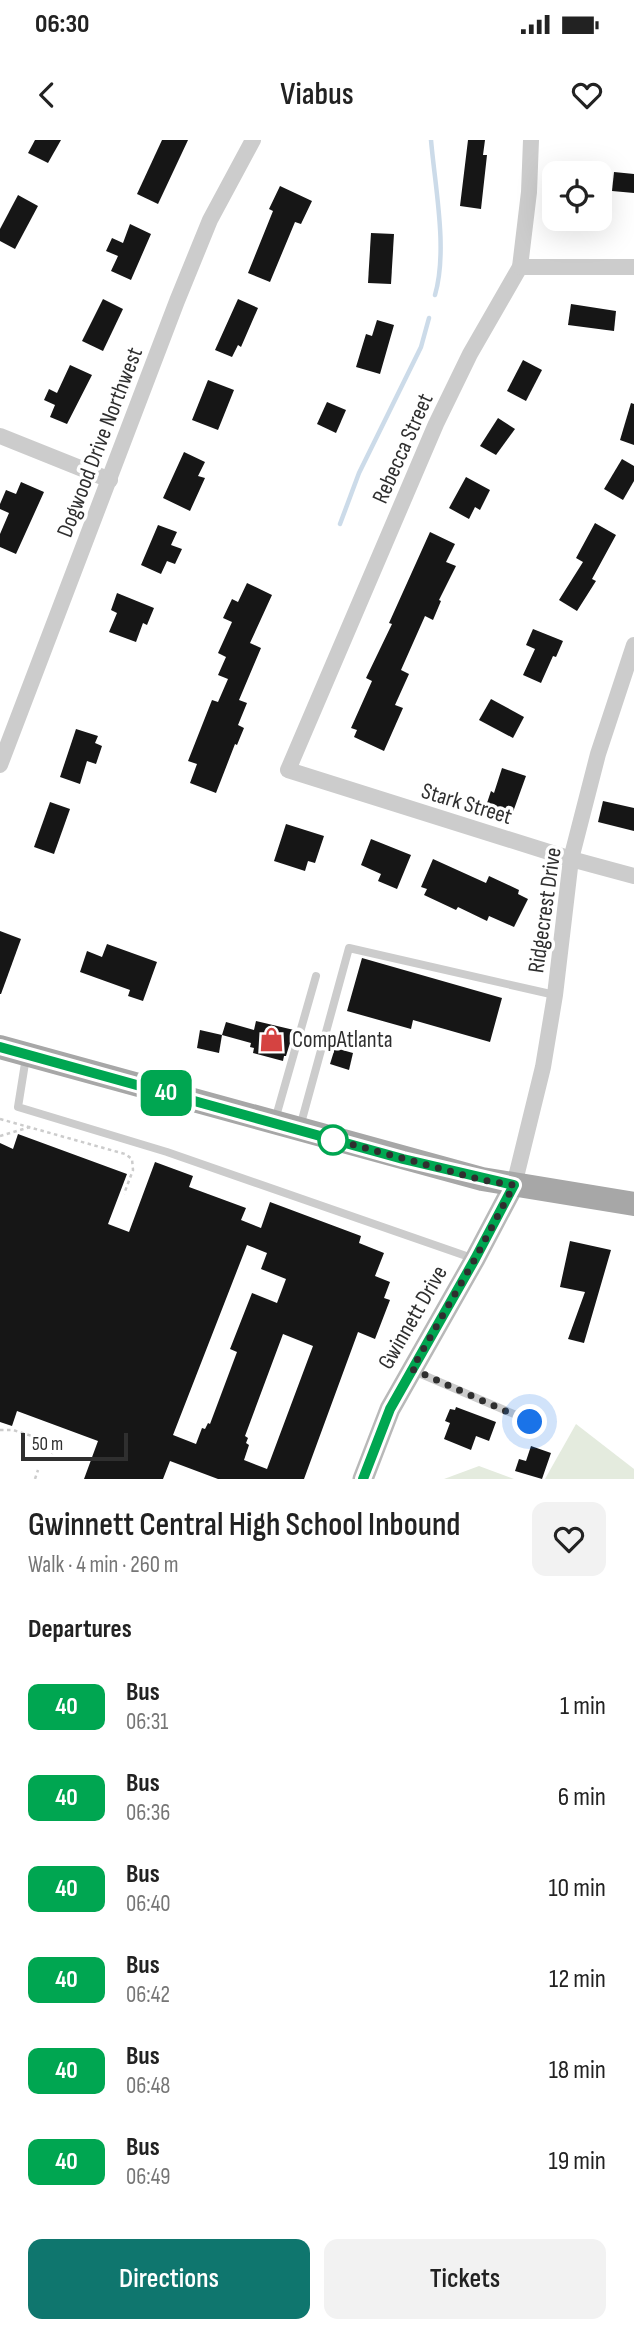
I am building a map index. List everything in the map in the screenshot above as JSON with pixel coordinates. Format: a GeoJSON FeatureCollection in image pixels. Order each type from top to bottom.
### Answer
{"type":"FeatureCollection","features":[{"type":"Feature","properties":{"kind":"main road"},"geometry":{"type":"LineString","coordinates":[[0,1046],[456,1173],[634,1204]]}},
{"type":"Feature","properties":{"kind":"street","name":"Dogwood Drive Northwest"},"geometry":{"type":"LineString","coordinates":[[0,765],[210,220],[253,140]]}},
{"type":"Feature","properties":{"kind":"street","name":"Rebecca Street"},"geometry":{"type":"LineString","coordinates":[[288,770],[436,424],[470,354],[520,267],[529,192],[531,140]]}},
{"type":"Feature","properties":{"kind":"street"},"geometry":{"type":"LineString","coordinates":[[520,267],[634,267]]}},
{"type":"Feature","properties":{"kind":"street"},"geometry":{"type":"LineString","coordinates":[[0,436],[110,480]]}},
{"type":"Feature","properties":{"kind":"street","name":"Ridgecrest Drive"},"geometry":{"type":"LineString","coordinates":[[514,1185],[543,1067],[555,995],[571,859],[598,754],[634,645]]}},
{"type":"Feature","properties":{"kind":"street","name":"Stark Street"},"geometry":{"type":"LineString","coordinates":[[288,770],[571,859],[634,876]]}},
{"type":"Feature","properties":{"kind":"street","name":"Gwinnett Drive"},"geometry":{"type":"LineString","coordinates":[[363,1479],[390,1409],[514,1185]]}},
{"type":"Feature","properties":{"kind":"lane"},"geometry":{"type":"LineString","coordinates":[[299,1130],[349,948],[555,995]]}},
{"type":"Feature","properties":{"kind":"lane"},"geometry":{"type":"LineString","coordinates":[[275,1123],[316,976]]}},
{"type":"Feature","properties":{"kind":"lane"},"geometry":{"type":"LineString","coordinates":[[26,1054],[19,1107],[167,1152],[475,1259]]}},
{"type":"Feature","properties":{"kind":"lane"},"geometry":{"type":"LineString","coordinates":[[412,1369],[530,1422]]}},
{"type":"Feature","properties":{"kind":"path"},"geometry":{"type":"LineString","coordinates":[[0,1119],[125,1154],[132,1159],[133,1170],[124,1194]]}},
{"type":"Feature","properties":{"kind":"path"},"geometry":{"type":"LineString","coordinates":[[0,1136],[31,1127]]}},
{"type":"Feature","properties":{"kind":"path"},"geometry":{"type":"LineString","coordinates":[[0,1430],[13,1430],[57,1444],[52,1454]]}},
{"type":"Feature","properties":{"kind":"path"},"geometry":{"type":"LineString","coordinates":[[35,1479],[38,1470]]}},
{"type":"Feature","properties":{"kind":"shaded area"},"geometry":{"type":"Polygon","coordinates":[[[576,1424],[634,1469],[634,1479],[545,1479],[576,1424]]]}},
{"type":"Feature","properties":{"kind":"shaded area"},"geometry":{"type":"Polygon","coordinates":[[[479,1466],[514,1479],[444,1479],[479,1466]]]}},
{"type":"Feature","properties":{"kind":"building"},"geometry":{"type":"Polygon","coordinates":[[[35,140],[61,140],[48,163],[28,153],[35,140]]]}},
{"type":"Feature","properties":{"kind":"building"},"geometry":{"type":"Polygon","coordinates":[[[162,140],[188,140],[158,204],[137,194],[162,140]]]}},
{"type":"Feature","properties":{"kind":"building"},"geometry":{"type":"Polygon","coordinates":[[[468,140],[485,140],[483,155],[487,155],[481,209],[460,206],[468,140]]]}},
{"type":"Feature","properties":{"kind":"building"},"geometry":{"type":"Polygon","coordinates":[[[614,172],[634,174],[634,193],[612,191],[614,172]]]}},
{"type":"Feature","properties":{"kind":"building"},"geometry":{"type":"Polygon","coordinates":[[[280,186],[312,201],[301,224],[295,222],[270,282],[248,273],[273,211],[269,209],[280,186]]]}},
{"type":"Feature","properties":{"kind":"building"},"geometry":{"type":"Polygon","coordinates":[[[18,195],[38,206],[15,249],[0,241],[0,229],[18,195]]]}},
{"type":"Feature","properties":{"kind":"building"},"geometry":{"type":"Polygon","coordinates":[[[130,224],[151,234],[131,280],[111,271],[118,256],[106,251],[112,238],[123,243],[130,224]]]}},
{"type":"Feature","properties":{"kind":"building"},"geometry":{"type":"Polygon","coordinates":[[[371,233],[394,234],[391,284],[368,283],[371,233]]]}},
{"type":"Feature","properties":{"kind":"building"},"geometry":{"type":"Polygon","coordinates":[[[103,299],[123,309],[103,351],[82,341],[103,299]]]}},
{"type":"Feature","properties":{"kind":"building"},"geometry":{"type":"Polygon","coordinates":[[[238,299],[258,308],[241,347],[238,345],[232,357],[215,350],[238,299]]]}},
{"type":"Feature","properties":{"kind":"building"},"geometry":{"type":"Polygon","coordinates":[[[571,304],[616,311],[614,331],[568,325],[571,304]]]}},
{"type":"Feature","properties":{"kind":"building"},"geometry":{"type":"Polygon","coordinates":[[[377,320],[394,325],[380,374],[356,367],[366,334],[372,336],[377,320]]]}},
{"type":"Feature","properties":{"kind":"building"},"geometry":{"type":"Polygon","coordinates":[[[523,360],[542,370],[526,401],[507,391],[523,360]]]}},
{"type":"Feature","properties":{"kind":"building"},"geometry":{"type":"Polygon","coordinates":[[[70,365],[92,375],[67,424],[50,417],[55,405],[44,400],[49,389],[57,393],[70,365]]]}},
{"type":"Feature","properties":{"kind":"building"},"geometry":{"type":"Polygon","coordinates":[[[208,380],[234,390],[218,430],[192,420],[208,380]]]}},
{"type":"Feature","properties":{"kind":"building"},"geometry":{"type":"Polygon","coordinates":[[[327,402],[346,410],[336,433],[317,424],[327,402]]]}},
{"type":"Feature","properties":{"kind":"building"},"geometry":{"type":"Polygon","coordinates":[[[631,403],[634,404],[634,445],[620,440],[631,403]]]}},
{"type":"Feature","properties":{"kind":"building"},"geometry":{"type":"Polygon","coordinates":[[[498,418],[515,429],[496,455],[480,446],[498,418]]]}},
{"type":"Feature","properties":{"kind":"building"},"geometry":{"type":"Polygon","coordinates":[[[184,452],[205,462],[198,476],[205,478],[190,511],[163,498],[184,452]]]}},
{"type":"Feature","properties":{"kind":"building"},"geometry":{"type":"Polygon","coordinates":[[[622,459],[634,466],[634,481],[623,500],[604,489],[622,459]]]}},
{"type":"Feature","properties":{"kind":"building"},"geometry":{"type":"Polygon","coordinates":[[[466,477],[490,490],[480,510],[475,507],[469,519],[449,508],[466,477]]]}},
{"type":"Feature","properties":{"kind":"building"},"geometry":{"type":"Polygon","coordinates":[[[21,482],[44,492],[16,554],[0,547],[0,534],[9,513],[0,509],[0,504],[6,490],[16,494],[21,482]]]}},
{"type":"Feature","properties":{"kind":"building"},"geometry":{"type":"Polygon","coordinates":[[[595,523],[616,535],[592,579],[596,581],[577,611],[559,600],[583,562],[576,558],[595,523]]]}},
{"type":"Feature","properties":{"kind":"building"},"geometry":{"type":"Polygon","coordinates":[[[158,525],[177,532],[171,545],[182,549],[175,564],[167,561],[161,574],[141,565],[158,525]]]}},
{"type":"Feature","properties":{"kind":"building"},"geometry":{"type":"Polygon","coordinates":[[[430,532],[455,544],[446,562],[456,566],[439,600],[441,601],[433,620],[425,616],[401,670],[409,674],[395,705],[403,708],[384,751],[354,737],[357,730],[351,728],[372,681],[366,678],[392,624],[389,623],[430,532]]]}},
{"type":"Feature","properties":{"kind":"building"},"geometry":{"type":"Polygon","coordinates":[[[247,583],[272,595],[250,643],[261,648],[239,700],[247,703],[238,725],[244,728],[216,793],[190,783],[197,764],[188,761],[212,700],[218,702],[228,679],[218,675],[226,657],[218,653],[232,622],[223,618],[232,599],[238,602],[247,583]]]}},
{"type":"Feature","properties":{"kind":"building"},"geometry":{"type":"Polygon","coordinates":[[[117,593],[154,608],[147,625],[143,623],[136,642],[109,632],[117,613],[111,610],[117,593]]]}},
{"type":"Feature","properties":{"kind":"building"},"geometry":{"type":"Polygon","coordinates":[[[533,629],[563,641],[541,683],[523,675],[535,649],[526,645],[533,629]]]}},
{"type":"Feature","properties":{"kind":"building"},"geometry":{"type":"Polygon","coordinates":[[[491,699],[524,717],[513,738],[479,720],[491,699]]]}},
{"type":"Feature","properties":{"kind":"building"},"geometry":{"type":"Polygon","coordinates":[[[76,729],[98,736],[95,743],[102,746],[96,764],[87,761],[80,784],[60,777],[76,729]]]}},
{"type":"Feature","properties":{"kind":"building"},"geometry":{"type":"Polygon","coordinates":[[[502,768],[526,776],[513,812],[504,808],[503,812],[486,806],[491,791],[494,793],[502,768]]]}},
{"type":"Feature","properties":{"kind":"building"},"geometry":{"type":"Polygon","coordinates":[[[603,801],[634,808],[634,831],[598,822],[603,801]]]}},
{"type":"Feature","properties":{"kind":"building"},"geometry":{"type":"Polygon","coordinates":[[[50,802],[70,809],[54,854],[34,847],[50,802]]]}},
{"type":"Feature","properties":{"kind":"building"},"geometry":{"type":"Polygon","coordinates":[[[286,824],[324,836],[315,863],[308,861],[305,871],[274,861],[286,824]]]}},
{"type":"Feature","properties":{"kind":"building"},"geometry":{"type":"Polygon","coordinates":[[[371,839],[411,855],[397,889],[378,881],[381,874],[361,865],[371,839]]]}},
{"type":"Feature","properties":{"kind":"building"},"geometry":{"type":"Polygon","coordinates":[[[433,859],[486,883],[489,876],[519,890],[518,894],[528,899],[514,927],[489,916],[487,921],[458,907],[456,910],[424,895],[427,889],[421,887],[433,859]]]}},
{"type":"Feature","properties":{"kind":"building"},"geometry":{"type":"Polygon","coordinates":[[[0,931],[21,939],[1,994],[0,994],[0,931]]]}},
{"type":"Feature","properties":{"kind":"building"},"geometry":{"type":"Polygon","coordinates":[[[107,944],[157,962],[143,1001],[128,996],[130,990],[80,972],[87,951],[102,957],[107,944]]]}},
{"type":"Feature","properties":{"kind":"building"},"geometry":{"type":"Polygon","coordinates":[[[362,958],[502,998],[490,1042],[413,1020],[411,1029],[347,1011],[362,958]]]}},
{"type":"Feature","properties":{"kind":"building","name":"CompAtlanta"},"geometry":{"type":"Polygon","coordinates":[[[256,1021],[294,1030],[283,1061],[253,1053],[251,1043],[222,1035],[226,1022],[254,1030],[256,1021]]]}},
{"type":"Feature","properties":{"kind":"building"},"geometry":{"type":"Polygon","coordinates":[[[200,1030],[222,1035],[219,1053],[197,1048],[200,1030]]]}},
{"type":"Feature","properties":{"kind":"building"},"geometry":{"type":"Polygon","coordinates":[[[335,1048],[353,1053],[349,1070],[330,1064],[335,1048]]]}},
{"type":"Feature","properties":{"kind":"building"},"geometry":{"type":"Polygon","coordinates":[[[18,1134],[127,1174],[108,1224],[129,1232],[155,1162],[193,1176],[189,1187],[246,1208],[241,1220],[261,1228],[270,1202],[361,1236],[359,1243],[384,1253],[375,1276],[390,1282],[384,1298],[390,1300],[375,1339],[358,1332],[304,1479],[218,1479],[170,1461],[163,1479],[84,1479],[98,1441],[17,1411],[12,1426],[0,1422],[0,1143],[13,1149],[18,1134]],[[247,1245],[173,1435],[196,1444],[202,1428],[205,1429],[208,1423],[210,1424],[237,1352],[230,1349],[252,1293],[277,1303],[286,1279],[261,1269],[267,1253],[247,1245]],[[283,1334],[245,1436],[249,1445],[244,1460],[267,1469],[313,1346],[283,1334]]]}},
{"type":"Feature","properties":{"kind":"building"},"geometry":{"type":"Polygon","coordinates":[[[570,1241],[611,1250],[584,1343],[568,1339],[585,1292],[560,1287],[570,1241]]]}},
{"type":"Feature","properties":{"kind":"building"},"geometry":{"type":"Polygon","coordinates":[[[456,1407],[496,1422],[489,1441],[476,1436],[471,1450],[444,1439],[450,1423],[445,1421],[450,1409],[455,1410],[456,1407]]]}},
{"type":"Feature","properties":{"kind":"building"},"geometry":{"type":"Polygon","coordinates":[[[531,1446],[551,1453],[542,1479],[515,1471],[519,1459],[526,1461],[531,1446]]]}},
{"type":"Feature","properties":{"kind":"waterway"},"geometry":{"type":"LineString","coordinates":[[431,140],[441,239],[435,295]]}},
{"type":"Feature","properties":{"kind":"waterway"},"geometry":{"type":"LineString","coordinates":[[340,524],[359,473],[421,347],[429,318]]}},
{"type":"Feature","properties":{"kind":"bus line","name":"40"},"geometry":{"type":"LineString","coordinates":[[0,1047],[403,1159],[482,1180],[514,1185],[390,1409],[363,1479]]}},
{"type":"Feature","properties":{"kind":"place","name":"CompAtlanta"},"geometry":{"type":"Point","coordinates":[272,1039]}},
{"type":"Feature","properties":{"kind":"route"},"geometry":{"type":"LineString","coordinates":[[333,1140],[325,1137],[482,1180],[514,1185],[412,1369],[530,1422]]}}]}
